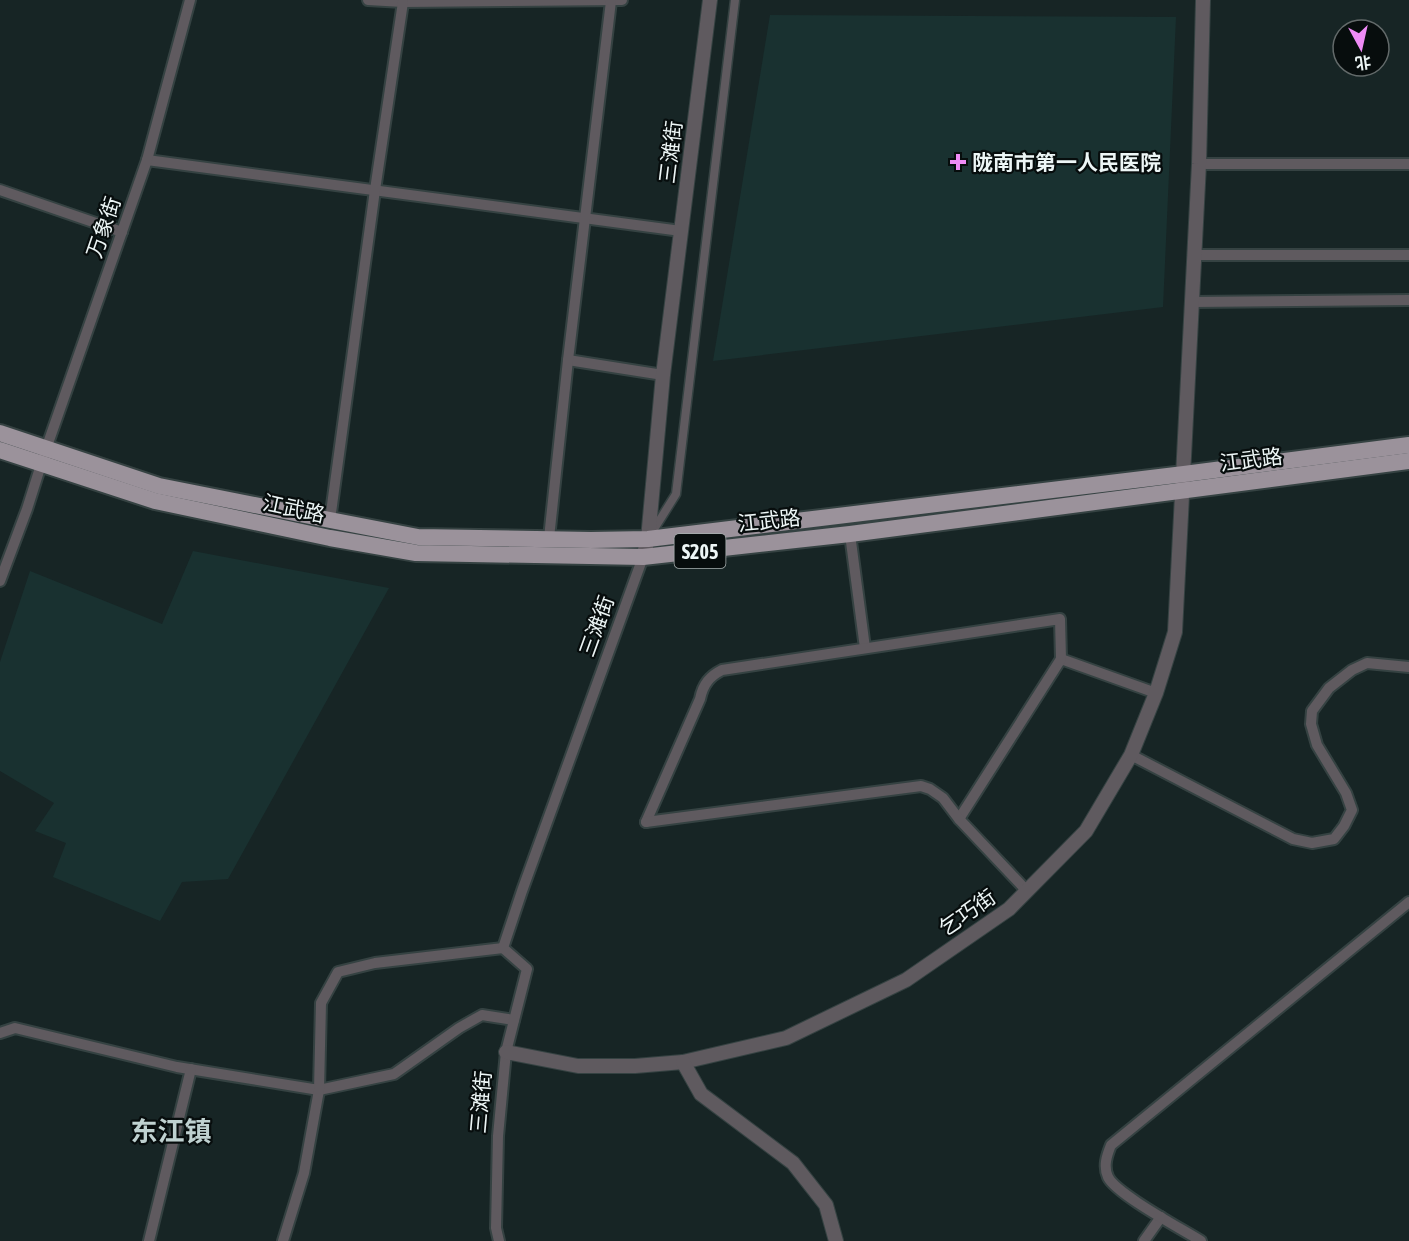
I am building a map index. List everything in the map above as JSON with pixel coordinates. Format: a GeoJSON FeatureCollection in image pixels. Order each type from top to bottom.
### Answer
{"type":"FeatureCollection","features":[{"type":"Feature","properties":{"kind":"main road","name":"江武路"},"geometry":{"type":"LineString","coordinates":[[0,433],[44,456],[155,501],[330,538],[416,553],[643,557],[850,534],[1409,445]]}},
{"type":"Feature","properties":{"kind":"main road","name":"江武路"},"geometry":{"type":"LineString","coordinates":[[0,450],[44,456],[159,486],[418,537],[591,540],[648,539],[1183,482],[1409,461]]}},
{"type":"Feature","properties":{"kind":"street","name":"万象街"},"geometry":{"type":"LineString","coordinates":[[0,581],[147,160],[190,0]]}},
{"type":"Feature","properties":{"kind":"street"},"geometry":{"type":"LineString","coordinates":[[368,0],[402,2],[622,0]]}},
{"type":"Feature","properties":{"kind":"street"},"geometry":{"type":"LineString","coordinates":[[549,538],[611,0]]}},
{"type":"Feature","properties":{"kind":"street","name":"三滩街"},"geometry":{"type":"LineString","coordinates":[[499,1241],[496,1228],[498,1136],[506,1052],[527,969],[503,948],[648,539],[663,375],[710,0]]}},
{"type":"Feature","properties":{"kind":"street"},"geometry":{"type":"LineString","coordinates":[[648,539],[676,494],[735,0]]}},
{"type":"Feature","properties":{"kind":"street","name":"乞巧街"},"geometry":{"type":"LineString","coordinates":[[506,1052],[578,1066],[635,1066],[683,1062],[786,1038],[906,980],[1009,909],[1086,831],[1131,755],[1156,693],[1175,632],[1199,164],[1203,0]]}},
{"type":"Feature","properties":{"kind":"street"},"geometry":{"type":"LineString","coordinates":[[330,520],[402,2]]}},
{"type":"Feature","properties":{"kind":"street"},"geometry":{"type":"LineString","coordinates":[[147,160],[681,231]]}},
{"type":"Feature","properties":{"kind":"street"},"geometry":{"type":"LineString","coordinates":[[1199,164],[1409,164]]}},
{"type":"Feature","properties":{"kind":"street"},"geometry":{"type":"LineString","coordinates":[[0,190],[122,232]]}},
{"type":"Feature","properties":{"kind":"street"},"geometry":{"type":"LineString","coordinates":[[1194,255],[1409,255]]}},
{"type":"Feature","properties":{"kind":"street"},"geometry":{"type":"LineString","coordinates":[[1192,302],[1409,300]]}},
{"type":"Feature","properties":{"kind":"street"},"geometry":{"type":"LineString","coordinates":[[568,360],[663,375]]}},
{"type":"Feature","properties":{"kind":"street"},"geometry":{"type":"LineString","coordinates":[[850,534],[865,648]]}},
{"type":"Feature","properties":{"kind":"street"},"geometry":{"type":"LineString","coordinates":[[959,819],[1061,659],[1059,619],[730,668],[716,673],[705,684],[646,822],[921,786],[944,798],[959,819],[1027,891]]}},
{"type":"Feature","properties":{"kind":"street"},"geometry":{"type":"LineString","coordinates":[[1061,659],[1156,693]]}},
{"type":"Feature","properties":{"kind":"street"},"geometry":{"type":"LineString","coordinates":[[1131,755],[1293,839],[1312,843],[1334,839],[1352,810],[1346,793],[1317,745],[1311,724],[1312,711],[1329,688],[1352,670],[1367,663],[1409,667]]}},
{"type":"Feature","properties":{"kind":"street"},"geometry":{"type":"LineString","coordinates":[[1201,1241],[1127,1196],[1108,1178],[1106,1161],[1111,1145],[1409,902]]}},
{"type":"Feature","properties":{"kind":"street"},"geometry":{"type":"LineString","coordinates":[[284,1241],[304,1173],[319,1090],[321,1003],[339,972],[375,963],[503,948]]}},
{"type":"Feature","properties":{"kind":"street"},"geometry":{"type":"LineString","coordinates":[[0,1033],[15,1028],[191,1069],[319,1090],[394,1074],[482,1015],[514,1020]]}},
{"type":"Feature","properties":{"kind":"street"},"geometry":{"type":"LineString","coordinates":[[683,1062],[702,1094],[793,1163],[826,1205],[836,1241]]}},
{"type":"Feature","properties":{"kind":"street"},"geometry":{"type":"LineString","coordinates":[[149,1241],[191,1069]]}},
{"type":"Feature","properties":{"kind":"street"},"geometry":{"type":"LineString","coordinates":[[1144,1241],[1161,1216]]}},
{"type":"Feature","properties":{"kind":"shaded area","name":"陇南市第一人民医院"},"geometry":{"type":"Polygon","coordinates":[[[770,15],[1176,17],[1163,307],[713,361],[770,15]]]}},
{"type":"Feature","properties":{"kind":"shaded area"},"geometry":{"type":"Polygon","coordinates":[[[193,551],[389,588],[228,879],[182,882],[160,921],[53,877],[66,843],[35,831],[54,803],[0,771],[0,662],[30,571],[162,624],[193,551]]]}},
{"type":"Feature","properties":{"kind":"place","name":"陇南市第一人民医院"},"geometry":{"type":"Point","coordinates":[958,162]}},
{"type":"Feature","properties":{"kind":"district","name":"东江镇"},"geometry":{"type":"Point","coordinates":[171,1131]}}]}
